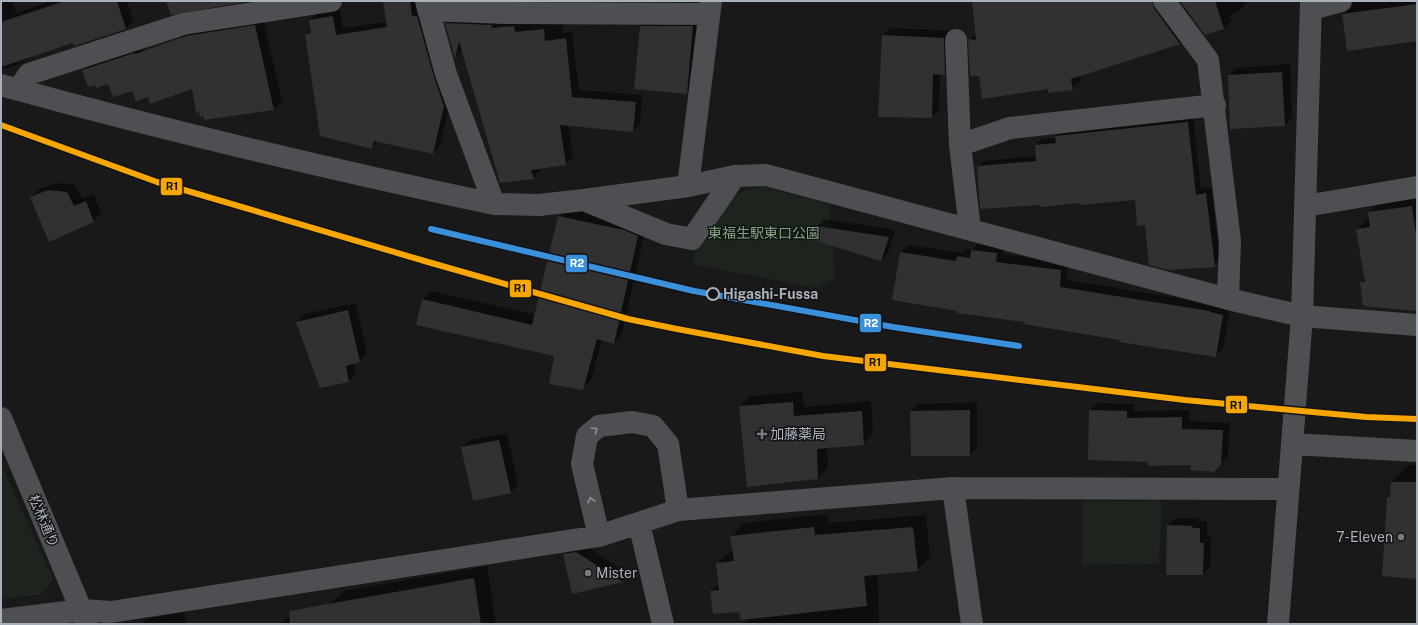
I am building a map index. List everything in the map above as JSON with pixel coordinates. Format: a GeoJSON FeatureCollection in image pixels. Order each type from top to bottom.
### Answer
{"type":"FeatureCollection","features":[{"type":"Feature","properties":{"kind":"street"},"geometry":{"type":"LineString","coordinates":[[9,87],[30,74],[183,24],[331,1]]}},
{"type":"Feature","properties":{"kind":"street"},"geometry":{"type":"LineString","coordinates":[[1164,1],[1208,60],[1215,105],[1230,241],[1228,299]]}},
{"type":"Feature","properties":{"kind":"street"},"geometry":{"type":"LineString","coordinates":[[1278,624],[1302,316],[1311,5],[1341,1]]}},
{"type":"Feature","properties":{"kind":"street"},"geometry":{"type":"LineString","coordinates":[[494,204],[446,74],[427,6],[506,13],[710,8],[688,186]]}},
{"type":"Feature","properties":{"kind":"street"},"geometry":{"type":"LineString","coordinates":[[956,40],[960,145],[970,229]]}},
{"type":"Feature","properties":{"kind":"street"},"geometry":{"type":"LineString","coordinates":[[9,87],[199,137],[379,180],[494,204],[539,205],[688,186],[735,176],[766,175],[1228,299],[1302,316],[1417,325]]}},
{"type":"Feature","properties":{"kind":"street"},"geometry":{"type":"LineString","coordinates":[[960,145],[1010,128],[1215,105]]}},
{"type":"Feature","properties":{"kind":"street"},"geometry":{"type":"LineString","coordinates":[[584,200],[666,234],[692,239],[735,176]]}},
{"type":"Feature","properties":{"kind":"street"},"geometry":{"type":"LineString","coordinates":[[1305,206],[1417,186]]}},
{"type":"Feature","properties":{"kind":"street","name":"松林通り"},"geometry":{"type":"LineString","coordinates":[[1,418],[84,617]]}},
{"type":"Feature","properties":{"kind":"street"},"geometry":{"type":"LineString","coordinates":[[599,536],[582,464],[587,436],[598,426],[632,422],[653,426],[668,444],[678,510]]}},
{"type":"Feature","properties":{"kind":"street"},"geometry":{"type":"LineString","coordinates":[[1292,444],[1417,451]]}},
{"type":"Feature","properties":{"kind":"street"},"geometry":{"type":"LineString","coordinates":[[1,620],[84,617],[599,536],[678,510],[954,488],[1288,490]]}},
{"type":"Feature","properties":{"kind":"street"},"geometry":{"type":"LineString","coordinates":[[954,488],[972,624]]}},
{"type":"Feature","properties":{"kind":"street"},"geometry":{"type":"LineString","coordinates":[[639,523],[663,624]]}},
{"type":"Feature","properties":{"kind":"green space","name":"東福生駅東口公園"},"geometry":{"type":"Polygon","coordinates":[[[765,187],[829,204],[835,279],[816,288],[692,264],[697,237],[706,233],[716,223],[735,196],[746,190],[765,187]]]}},
{"type":"Feature","properties":{"kind":"green space"},"geometry":{"type":"Polygon","coordinates":[[[1,463],[53,579],[42,594],[1,599],[1,463]]]}},
{"type":"Feature","properties":{"kind":"green space"},"geometry":{"type":"Polygon","coordinates":[[[1082,501],[1162,501],[1159,564],[1082,565],[1082,501]]]}},
{"type":"Feature","properties":{"kind":"building"},"geometry":{"type":"Polygon","coordinates":[[[65,1],[117,1],[126,29],[74,46],[73,43],[1,67],[1,22],[65,1]]]}},
{"type":"Feature","properties":{"kind":"building"},"geometry":{"type":"Polygon","coordinates":[[[166,1],[250,1],[171,15],[166,1]]]}},
{"type":"Feature","properties":{"kind":"building"},"geometry":{"type":"Polygon","coordinates":[[[383,1],[410,1],[412,16],[417,16],[434,77],[444,106],[433,154],[374,141],[372,149],[320,136],[305,34],[311,33],[309,20],[333,16],[336,35],[387,27],[383,1]]]}},
{"type":"Feature","properties":{"kind":"building"},"geometry":{"type":"Polygon","coordinates":[[[972,1],[1152,1],[1154,8],[1180,44],[1071,79],[1073,90],[1048,93],[1048,89],[982,99],[979,76],[970,76],[968,39],[976,40],[972,1]]]}},
{"type":"Feature","properties":{"kind":"building"},"geometry":{"type":"Polygon","coordinates":[[[1180,1],[1215,1],[1224,29],[1205,35],[1180,1]]]}},
{"type":"Feature","properties":{"kind":"building"},"geometry":{"type":"Polygon","coordinates":[[[1417,4],[1417,41],[1347,51],[1342,14],[1417,4]]]}},
{"type":"Feature","properties":{"kind":"building"},"geometry":{"type":"Polygon","coordinates":[[[445,23],[492,25],[491,28],[514,26],[515,32],[544,29],[545,41],[566,38],[572,97],[636,102],[633,132],[560,125],[566,165],[531,170],[534,179],[500,183],[459,41],[455,59],[445,23]]]}},
{"type":"Feature","properties":{"kind":"building"},"geometry":{"type":"Polygon","coordinates":[[[255,25],[274,110],[204,120],[203,116],[200,117],[199,112],[196,113],[192,89],[150,104],[148,97],[136,101],[132,91],[113,97],[108,84],[96,88],[95,85],[88,87],[82,70],[134,53],[135,54],[186,36],[255,25]]]}},
{"type":"Feature","properties":{"kind":"building"},"geometry":{"type":"Polygon","coordinates":[[[640,26],[693,26],[687,94],[634,89],[640,26]]]}},
{"type":"Feature","properties":{"kind":"building"},"geometry":{"type":"Polygon","coordinates":[[[882,35],[944,38],[945,75],[933,74],[932,118],[878,117],[882,35]]]}},
{"type":"Feature","properties":{"kind":"building"},"geometry":{"type":"Polygon","coordinates":[[[1282,72],[1285,126],[1230,129],[1228,75],[1282,72]]]}},
{"type":"Feature","properties":{"kind":"building"},"geometry":{"type":"Polygon","coordinates":[[[1188,122],[1196,195],[1206,193],[1215,267],[1169,270],[1149,265],[1145,225],[1137,226],[1135,200],[1080,205],[1080,203],[1040,207],[1040,205],[980,209],[977,166],[1036,161],[1035,145],[1056,143],[1055,136],[1188,122]]]}},
{"type":"Feature","properties":{"kind":"building"},"geometry":{"type":"Polygon","coordinates":[[[48,190],[67,192],[74,206],[86,201],[94,222],[49,242],[30,197],[48,190]]]}},
{"type":"Feature","properties":{"kind":"building"},"geometry":{"type":"Polygon","coordinates":[[[1412,206],[1417,242],[1417,311],[1363,306],[1360,282],[1365,282],[1356,229],[1370,227],[1368,212],[1412,206]]]}},
{"type":"Feature","properties":{"kind":"building"},"geometry":{"type":"Polygon","coordinates":[[[558,216],[624,230],[638,236],[614,344],[597,339],[583,390],[549,384],[554,356],[416,325],[422,299],[532,325],[558,216]]]}},
{"type":"Feature","properties":{"kind":"building"},"geometry":{"type":"Polygon","coordinates":[[[816,226],[889,237],[881,261],[813,240],[816,226]]]}},
{"type":"Feature","properties":{"kind":"building"},"geometry":{"type":"Polygon","coordinates":[[[971,250],[997,253],[996,262],[1061,270],[1060,287],[1210,311],[1223,315],[1216,357],[1119,342],[1120,340],[1023,324],[1024,322],[957,313],[957,311],[892,300],[900,252],[956,261],[957,256],[970,258],[971,250]]]}},
{"type":"Feature","properties":{"kind":"building"},"geometry":{"type":"Polygon","coordinates":[[[348,310],[360,362],[346,366],[349,382],[320,388],[296,322],[348,310]]]}},
{"type":"Feature","properties":{"kind":"building"},"geometry":{"type":"Polygon","coordinates":[[[793,402],[794,416],[862,411],[864,445],[817,449],[818,479],[747,487],[739,406],[793,402]]]}},
{"type":"Feature","properties":{"kind":"building"},"geometry":{"type":"Polygon","coordinates":[[[970,410],[970,456],[911,456],[910,411],[970,410]]]}},
{"type":"Feature","properties":{"kind":"building"},"geometry":{"type":"Polygon","coordinates":[[[1089,410],[1127,411],[1127,418],[1182,417],[1182,429],[1223,430],[1221,464],[1214,472],[1190,470],[1191,465],[1148,466],[1148,462],[1088,460],[1089,410]]]}},
{"type":"Feature","properties":{"kind":"building"},"geometry":{"type":"Polygon","coordinates":[[[499,440],[511,493],[473,501],[461,447],[499,440]]]}},
{"type":"Feature","properties":{"kind":"building","name":"7-Eleven"},"geometry":{"type":"Polygon","coordinates":[[[1391,482],[1417,482],[1417,579],[1382,576],[1387,497],[1390,497],[1391,482]]]}},
{"type":"Feature","properties":{"kind":"building"},"geometry":{"type":"Polygon","coordinates":[[[1167,525],[1193,526],[1192,528],[1200,528],[1200,543],[1204,543],[1203,575],[1166,575],[1167,525]]]}},
{"type":"Feature","properties":{"kind":"building"},"geometry":{"type":"Polygon","coordinates":[[[814,527],[815,535],[913,527],[918,571],[864,576],[867,606],[741,620],[739,612],[713,614],[710,591],[719,590],[716,563],[734,561],[730,536],[814,527]]]}},
{"type":"Feature","properties":{"kind":"building"},"geometry":{"type":"Polygon","coordinates":[[[576,552],[623,582],[572,594],[563,554],[576,552]]]}},
{"type":"Feature","properties":{"kind":"building"},"geometry":{"type":"Polygon","coordinates":[[[474,578],[481,624],[290,624],[289,611],[474,578]]]}},
{"type":"Feature","properties":{"kind":"transit line","name":"R1"},"geometry":{"type":"LineString","coordinates":[[1,125],[157,182],[628,319],[823,356],[1185,400],[1366,417],[1417,419]]}},
{"type":"Feature","properties":{"kind":"transit line","name":"R2"},"geometry":{"type":"LineString","coordinates":[[431,229],[694,291],[893,327],[1019,346]]}},
{"type":"Feature","properties":{"kind":"place","name":"Higashi-Fussa"},"geometry":{"type":"Point","coordinates":[713,294]}},
{"type":"Feature","properties":{"kind":"place","name":"加藤薬局"},"geometry":{"type":"Point","coordinates":[762,434]}},
{"type":"Feature","properties":{"kind":"place","name":"7-Eleven"},"geometry":{"type":"Point","coordinates":[1401,537]}},
{"type":"Feature","properties":{"kind":"place","name":"Mister"},"geometry":{"type":"Point","coordinates":[588,573]}}]}
